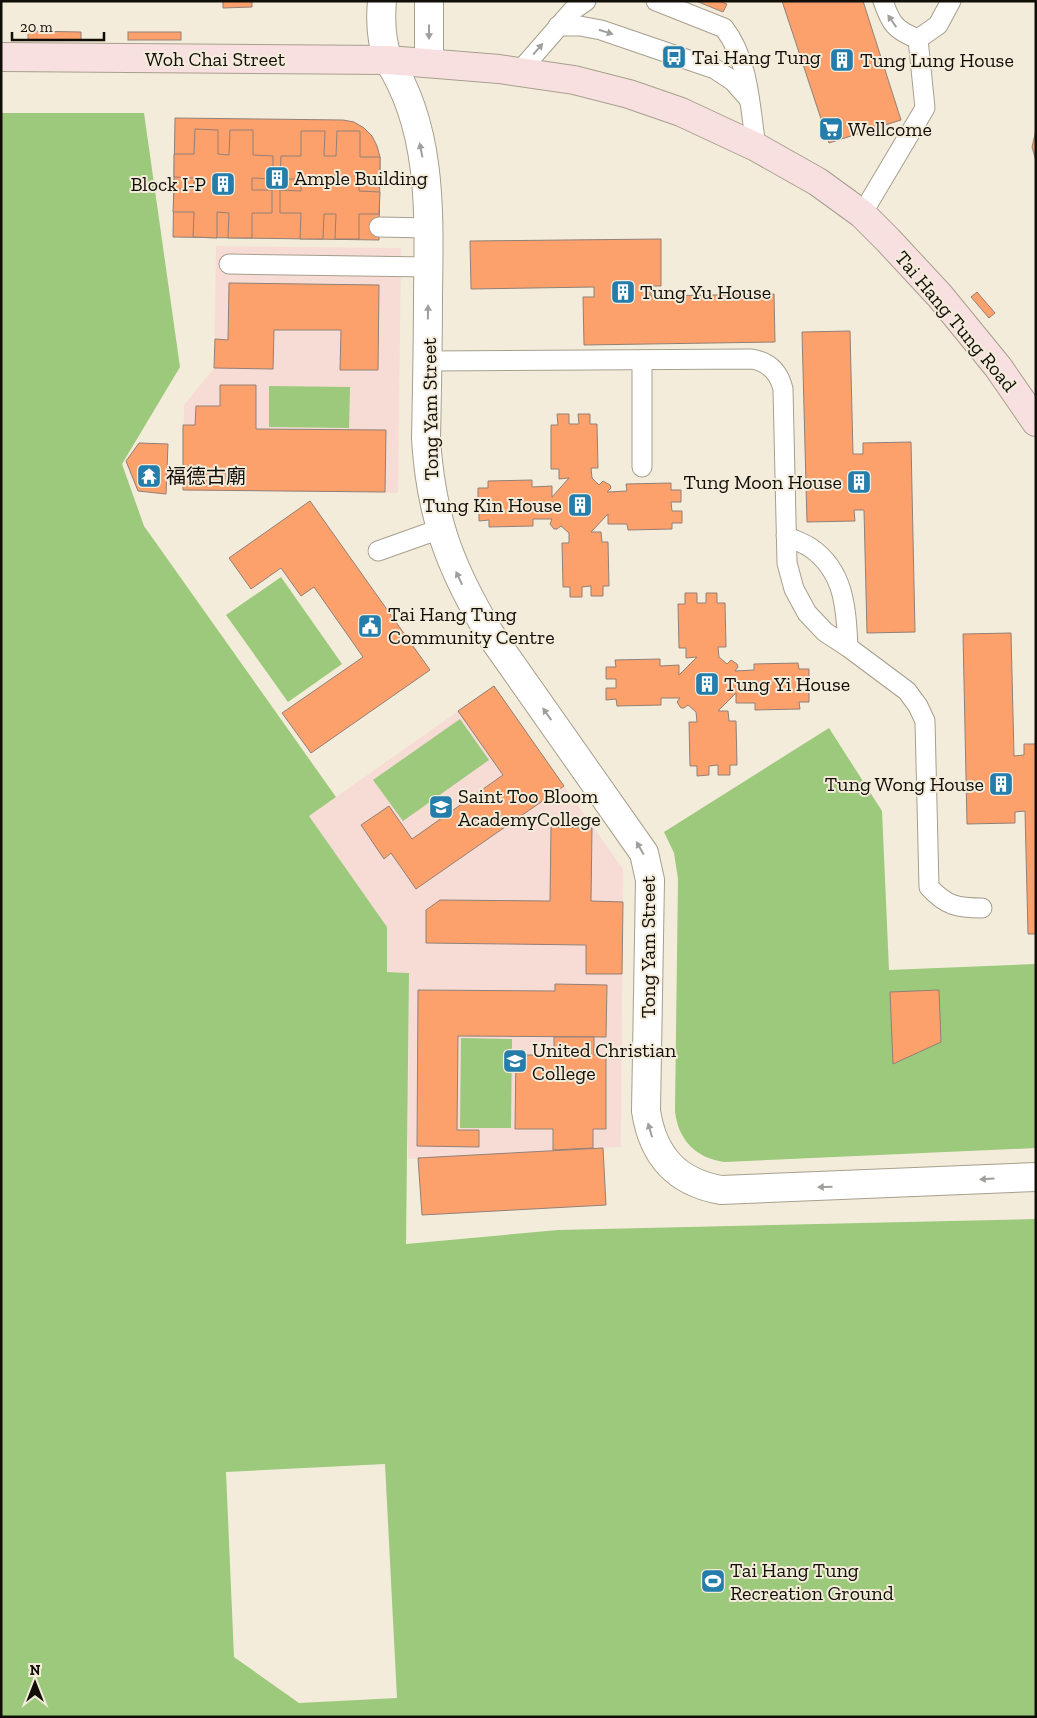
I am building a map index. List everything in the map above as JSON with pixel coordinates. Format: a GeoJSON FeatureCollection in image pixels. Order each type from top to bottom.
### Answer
{"type":"FeatureCollection","features":[{"type":"Feature","properties":{"kind":"main road","name":"Woh Chai Street"},"geometry":{"type":"LineString","coordinates":[[1,57],[388,60],[429,62]]}},
{"type":"Feature","properties":{"kind":"main road","name":"Tai Hang Tung Road"},"geometry":{"type":"LineString","coordinates":[[429,62],[574,80],[629,94],[681,112],[756,147],[818,182],[862,214],[940,296],[998,367],[1036,422]]}},
{"type":"Feature","properties":{"kind":"street"},"geometry":{"type":"LineString","coordinates":[[382,1],[382,42],[388,60]]}},
{"type":"Feature","properties":{"kind":"street"},"geometry":{"type":"LineString","coordinates":[[429,1],[429,62]]}},
{"type":"Feature","properties":{"kind":"street","name":"Tong Yam Street"},"geometry":{"type":"LineString","coordinates":[[388,60],[401,80],[412,110],[426,174],[429,228],[426,439],[428,469],[440,529],[453,565],[470,601],[490,634],[644,853],[650,880],[646,1111],[654,1144],[670,1164],[689,1181],[721,1190],[1036,1177]]}},
{"type":"Feature","properties":{"kind":"lane"},"geometry":{"type":"LineString","coordinates":[[518,72],[573,10],[586,1]]}},
{"type":"Feature","properties":{"kind":"lane"},"geometry":{"type":"LineString","coordinates":[[656,1],[724,28],[731,36],[738,50],[749,99],[756,147]]}},
{"type":"Feature","properties":{"kind":"lane"},"geometry":{"type":"LineString","coordinates":[[883,1],[888,18],[901,32],[918,39]]}},
{"type":"Feature","properties":{"kind":"lane"},"geometry":{"type":"LineString","coordinates":[[918,39],[938,25],[951,1]]}},
{"type":"Feature","properties":{"kind":"lane"},"geometry":{"type":"LineString","coordinates":[[558,26],[580,26],[601,30],[715,69],[733,81],[749,99]]}},
{"type":"Feature","properties":{"kind":"lane"},"geometry":{"type":"LineString","coordinates":[[862,214],[924,108],[918,39]]}},
{"type":"Feature","properties":{"kind":"lane"},"geometry":{"type":"LineString","coordinates":[[379,227],[429,228]]}},
{"type":"Feature","properties":{"kind":"lane"},"geometry":{"type":"LineString","coordinates":[[229,264],[428,267]]}},
{"type":"Feature","properties":{"kind":"lane"},"geometry":{"type":"LineString","coordinates":[[427,361],[752,359],[761,361],[776,372],[781,380],[783,389],[787,563],[794,589],[807,613],[825,632],[907,691],[918,706],[924,721],[929,887],[939,898],[954,905],[962,908],[982,908]]}},
{"type":"Feature","properties":{"kind":"lane"},"geometry":{"type":"LineString","coordinates":[[642,360],[642,467]]}},
{"type":"Feature","properties":{"kind":"lane"},"geometry":{"type":"LineString","coordinates":[[378,551],[440,529]]}},
{"type":"Feature","properties":{"kind":"lane"},"geometry":{"type":"LineString","coordinates":[[786,536],[810,548],[830,567],[842,591],[847,618],[848,647]]}},
{"type":"Feature","properties":{"kind":"shaded area"},"geometry":{"type":"Polygon","coordinates":[[[216,246],[401,248],[398,493],[183,490],[184,405],[214,368],[216,246]]]}},
{"type":"Feature","properties":{"kind":"shaded area"},"geometry":{"type":"Polygon","coordinates":[[[494,686],[623,869],[621,1147],[408,1159],[409,973],[387,972],[387,927],[309,816],[494,686]]]}},
{"type":"Feature","properties":{"kind":"green space"},"geometry":{"type":"Polygon","coordinates":[[[1,113],[144,113],[180,367],[122,464],[144,526],[336,797],[309,816],[387,927],[387,972],[409,973],[406,1244],[558,1230],[1036,1219],[1036,1717],[1,1717],[1,113]],[[385,1464],[226,1472],[234,1657],[299,1703],[397,1698],[385,1464]]]}},
{"type":"Feature","properties":{"kind":"green space"},"geometry":{"type":"Polygon","coordinates":[[[269,386],[350,387],[349,428],[269,427],[269,386]]]}},
{"type":"Feature","properties":{"kind":"green space"},"geometry":{"type":"Polygon","coordinates":[[[281,577],[342,664],[288,702],[226,615],[281,577]]]}},
{"type":"Feature","properties":{"kind":"green space"},"geometry":{"type":"Polygon","coordinates":[[[460,719],[489,760],[403,821],[373,780],[460,719]]]}},
{"type":"Feature","properties":{"kind":"green space"},"geometry":{"type":"Polygon","coordinates":[[[829,728],[882,811],[889,970],[1036,964],[1036,1148],[724,1162],[714,1160],[697,1152],[684,1139],[680,1131],[675,1111],[678,879],[674,853],[664,832],[829,728]]]}},
{"type":"Feature","properties":{"kind":"green space"},"geometry":{"type":"Polygon","coordinates":[[[461,1038],[512,1039],[511,1128],[460,1128],[461,1038]]]}},
{"type":"Feature","properties":{"kind":"building"},"geometry":{"type":"Polygon","coordinates":[[[223,1],[252,1],[252,7],[223,8],[223,1]]]}},
{"type":"Feature","properties":{"kind":"building"},"geometry":{"type":"Polygon","coordinates":[[[696,1],[719,1],[727,4],[723,12],[696,1]]]}},
{"type":"Feature","properties":{"kind":"building","name":"Tung Lung House"},"geometry":{"type":"Polygon","coordinates":[[[782,1],[863,1],[901,120],[829,143],[782,1]]]}},
{"type":"Feature","properties":{"kind":"building"},"geometry":{"type":"Polygon","coordinates":[[[28,31],[81,32],[81,40],[28,40],[28,31]]]}},
{"type":"Feature","properties":{"kind":"building"},"geometry":{"type":"Polygon","coordinates":[[[128,32],[181,32],[181,40],[128,40],[128,32]]]}},
{"type":"Feature","properties":{"kind":"building","name":"Ample Building"},"geometry":{"type":"Polygon","coordinates":[[[175,118],[343,120],[354,122],[372,136],[380,157],[379,240],[173,237],[175,118]]]}},
{"type":"Feature","properties":{"kind":"building","name":"Block I-P"},"geometry":{"type":"Polygon","coordinates":[[[195,129],[218,130],[218,154],[229,155],[230,130],[253,130],[253,155],[273,156],[273,179],[252,178],[252,190],[272,190],[272,213],[252,213],[252,238],[228,238],[229,213],[217,212],[217,238],[193,237],[194,212],[173,212],[174,189],[194,189],[194,178],[174,177],[174,154],[194,154],[195,129]]]}},
{"type":"Feature","properties":{"kind":"building"},"geometry":{"type":"Polygon","coordinates":[[[1036,130],[1036,161],[1032,147],[1036,130]]]}},
{"type":"Feature","properties":{"kind":"building"},"geometry":{"type":"Polygon","coordinates":[[[301,131],[325,131],[324,156],[336,156],[337,131],[360,131],[360,157],[380,157],[380,180],[359,180],[359,191],[380,192],[379,214],[359,214],[359,239],[335,239],[336,214],[324,214],[323,239],[300,239],[301,213],[280,213],[280,190],[301,191],[301,179],[280,179],[281,156],[301,156],[301,131]]]}},
{"type":"Feature","properties":{"kind":"building","name":"Tung Yu House"},"geometry":{"type":"Polygon","coordinates":[[[661,239],[661,286],[651,286],[651,296],[774,294],[775,342],[584,345],[583,297],[594,297],[594,287],[471,289],[470,241],[661,239]]]}},
{"type":"Feature","properties":{"kind":"building"},"geometry":{"type":"Polygon","coordinates":[[[229,283],[379,285],[378,370],[340,370],[341,330],[274,330],[273,369],[214,368],[215,339],[228,340],[229,283]]]}},
{"type":"Feature","properties":{"kind":"building"},"geometry":{"type":"Polygon","coordinates":[[[977,292],[995,313],[989,318],[971,297],[977,292]]]}},
{"type":"Feature","properties":{"kind":"building","name":"Tung Moon House"},"geometry":{"type":"Polygon","coordinates":[[[850,331],[853,454],[863,454],[863,443],[911,442],[915,632],[867,633],[864,510],[854,510],[855,521],[807,522],[802,332],[850,331]]]}},
{"type":"Feature","properties":{"kind":"building"},"geometry":{"type":"Polygon","coordinates":[[[220,385],[256,385],[256,429],[386,430],[385,492],[183,490],[183,425],[195,425],[196,406],[220,406],[220,385]]]}},
{"type":"Feature","properties":{"kind":"building","name":"Tung Kin House"},"geometry":{"type":"Polygon","coordinates":[[[557,414],[569,414],[569,424],[579,424],[578,414],[590,414],[590,424],[597,424],[598,468],[591,468],[592,478],[599,485],[603,481],[610,485],[611,488],[607,492],[627,491],[626,484],[671,483],[671,490],[681,490],[681,502],[671,502],[672,511],[682,511],[682,523],[672,523],[672,529],[628,530],[627,524],[608,524],[608,514],[591,532],[601,532],[602,542],[608,542],[609,586],[603,586],[603,596],[591,596],[591,586],[582,587],[582,597],[570,597],[570,587],[563,587],[562,543],[569,543],[569,533],[561,526],[554,529],[550,524],[552,519],[533,519],[533,526],[489,527],[489,520],[479,521],[479,509],[489,509],[488,500],[478,500],[478,488],[488,488],[488,481],[532,480],[532,487],[552,486],[552,497],[569,478],[559,479],[559,469],[551,469],[551,425],[558,425],[557,414]]]}},
{"type":"Feature","properties":{"kind":"building","name":"福德古廟"},"geometry":{"type":"Polygon","coordinates":[[[139,443],[168,444],[166,494],[138,491],[126,461],[139,443]]]}},
{"type":"Feature","properties":{"kind":"building","name":"Tai Hang Tung Community Centre"},"geometry":{"type":"Polygon","coordinates":[[[310,501],[430,670],[311,753],[282,713],[363,657],[314,587],[301,596],[281,568],[251,589],[229,558],[310,501]]]}},
{"type":"Feature","properties":{"kind":"building","name":"Tung Yi House"},"geometry":{"type":"Polygon","coordinates":[[[685,593],[697,593],[697,603],[706,603],[706,593],[717,593],[717,603],[725,603],[726,647],[718,647],[719,657],[727,664],[731,660],[737,664],[738,667],[735,671],[754,670],[754,664],[798,663],[799,669],[809,669],[809,681],[799,681],[799,690],[809,690],[809,702],[799,702],[800,709],[755,710],[755,703],[736,703],[736,693],[718,711],[728,711],[729,721],[736,721],[737,765],[730,765],[730,775],[718,775],[718,765],[709,766],[709,775],[697,776],[697,766],[690,766],[689,722],[697,722],[696,712],[688,705],[681,708],[677,702],[680,698],[661,698],[661,705],[617,706],[616,699],[606,700],[606,688],[616,688],[616,679],[606,679],[606,667],[616,667],[615,660],[660,659],[660,666],[679,665],[679,675],[697,657],[686,658],[686,648],[679,648],[678,604],[685,604],[685,593]]]}},
{"type":"Feature","properties":{"kind":"building","name":"Tung Wong House"},"geometry":{"type":"Polygon","coordinates":[[[1011,633],[1014,756],[1024,755],[1024,744],[1036,744],[1036,934],[1028,934],[1025,811],[1015,812],[1015,823],[967,824],[963,634],[1011,633]]]}},
{"type":"Feature","properties":{"kind":"building"},"geometry":{"type":"Polygon","coordinates":[[[494,686],[564,786],[416,889],[391,853],[384,859],[361,825],[389,806],[412,839],[503,775],[458,711],[494,686]]]}},
{"type":"Feature","properties":{"kind":"building"},"geometry":{"type":"Polygon","coordinates":[[[551,827],[592,828],[591,901],[623,902],[622,974],[586,974],[586,945],[426,943],[426,910],[440,900],[550,901],[551,827]]]}},
{"type":"Feature","properties":{"kind":"building"},"geometry":{"type":"Polygon","coordinates":[[[555,984],[607,985],[606,1037],[458,1036],[457,1130],[479,1130],[479,1147],[417,1146],[418,990],[555,991],[555,984]]]}},
{"type":"Feature","properties":{"kind":"building"},"geometry":{"type":"Polygon","coordinates":[[[939,990],[941,1042],[893,1064],[890,992],[939,990]]]}},
{"type":"Feature","properties":{"kind":"building"},"geometry":{"type":"Polygon","coordinates":[[[554,1037],[594,1037],[594,1055],[606,1055],[606,1129],[593,1129],[593,1148],[553,1150],[553,1129],[515,1129],[516,1055],[554,1055],[554,1037]]]}},
{"type":"Feature","properties":{"kind":"building"},"geometry":{"type":"Polygon","coordinates":[[[603,1148],[606,1205],[422,1215],[418,1158],[603,1148]]]}},
{"type":"Feature","properties":{"kind":"place","name":"Tai Hang Tung"},"geometry":{"type":"Point","coordinates":[674,57]}},
{"type":"Feature","properties":{"kind":"place","name":"Tung Lung House"},"geometry":{"type":"Point","coordinates":[842,60]}},
{"type":"Feature","properties":{"kind":"place","name":"Wellcome"},"geometry":{"type":"Point","coordinates":[831,129]}},
{"type":"Feature","properties":{"kind":"place","name":"Ample Building"},"geometry":{"type":"Point","coordinates":[277,178]}},
{"type":"Feature","properties":{"kind":"place","name":"Block I-P"},"geometry":{"type":"Point","coordinates":[223,184]}},
{"type":"Feature","properties":{"kind":"place","name":"Tung Yu House"},"geometry":{"type":"Point","coordinates":[623,292]}},
{"type":"Feature","properties":{"kind":"place","name":"福德古廟"},"geometry":{"type":"Point","coordinates":[149,476]}},
{"type":"Feature","properties":{"kind":"place","name":"Tung Moon House"},"geometry":{"type":"Point","coordinates":[859,482]}},
{"type":"Feature","properties":{"kind":"place","name":"Tung Kin House"},"geometry":{"type":"Point","coordinates":[580,505]}},
{"type":"Feature","properties":{"kind":"place","name":"Tai Hang Tung Community Centre"},"geometry":{"type":"Point","coordinates":[370,626]}},
{"type":"Feature","properties":{"kind":"place","name":"Tung Yi House"},"geometry":{"type":"Point","coordinates":[707,684]}},
{"type":"Feature","properties":{"kind":"place","name":"Tung Wong House"},"geometry":{"type":"Point","coordinates":[1001,784]}},
{"type":"Feature","properties":{"kind":"place","name":"Saint Too Bloom AcademyCollege"},"geometry":{"type":"Point","coordinates":[441,807]}},
{"type":"Feature","properties":{"kind":"place","name":"United Christian College"},"geometry":{"type":"Point","coordinates":[515,1061]}},
{"type":"Feature","properties":{"kind":"place","name":"Tai Hang Tung Recreation Ground"},"geometry":{"type":"Point","coordinates":[713,1581]}}]}
